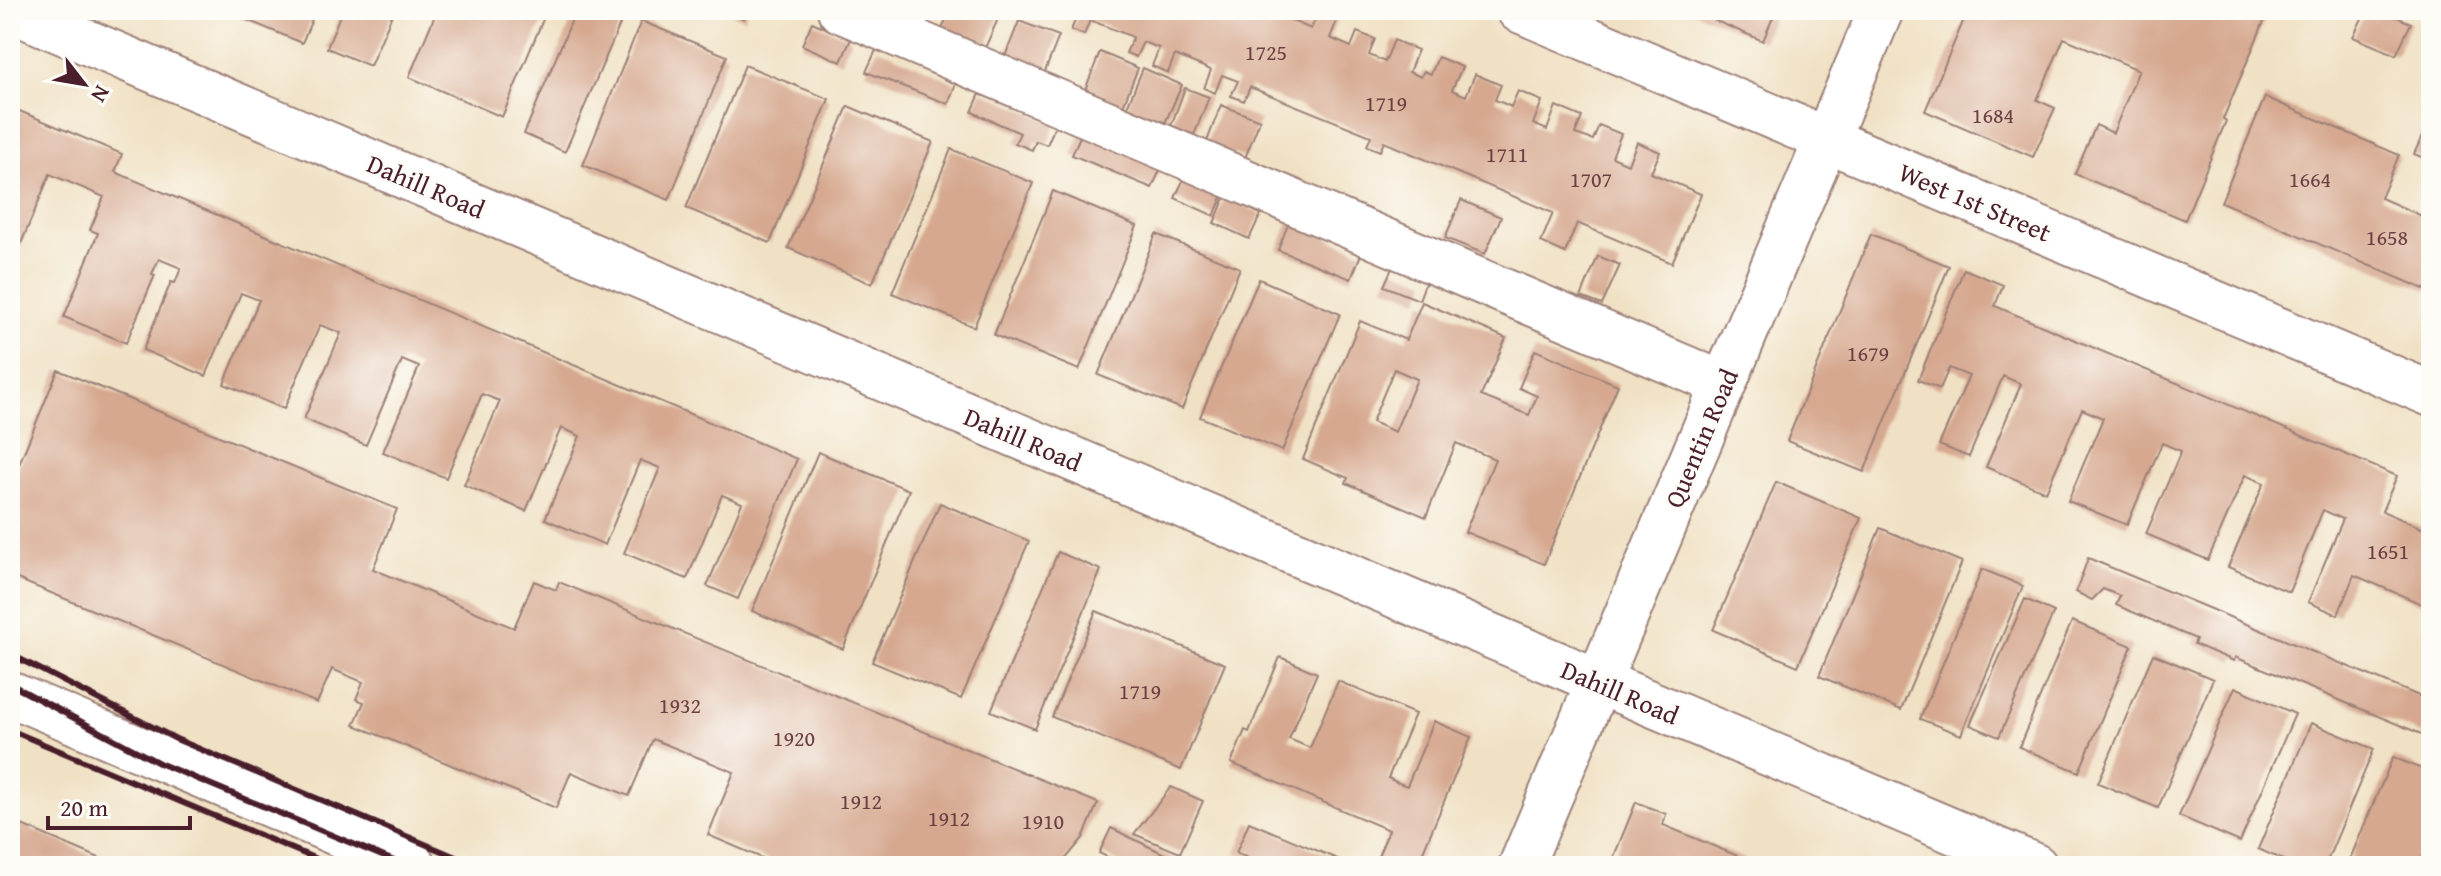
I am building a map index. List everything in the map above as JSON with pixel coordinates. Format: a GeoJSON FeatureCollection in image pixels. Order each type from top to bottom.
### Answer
{"type":"FeatureCollection","features":[{"type":"Feature","properties":{"kind":"street","name":"Dahill Road"},"geometry":{"type":"LineString","coordinates":[[11,10],[2035,866]]}},
{"type":"Feature","properties":{"kind":"street"},"geometry":{"type":"LineString","coordinates":[[840,10],[1723,384]]}},
{"type":"Feature","properties":{"kind":"street","name":"West 1st Street"},"geometry":{"type":"LineString","coordinates":[[1519,10],[2431,394]]}},
{"type":"Feature","properties":{"kind":"street","name":"Quentin Road"},"geometry":{"type":"LineString","coordinates":[[1521,866],[1881,10]]}},
{"type":"Feature","properties":{"kind":"street"},"geometry":{"type":"LineString","coordinates":[[10,694],[414,866]]}},
{"type":"Feature","properties":{"kind":"building"},"geometry":{"type":"Polygon","coordinates":[[[223,10],[316,10],[302,43],[223,10]]]}},
{"type":"Feature","properties":{"kind":"building"},"geometry":{"type":"Polygon","coordinates":[[[342,10],[394,10],[370,66],[327,48],[342,10]]]}},
{"type":"Feature","properties":{"kind":"building"},"geometry":{"type":"Polygon","coordinates":[[[437,10],[547,10],[502,117],[409,77],[437,10]]]}},
{"type":"Feature","properties":{"kind":"building"},"geometry":{"type":"Polygon","coordinates":[[[576,10],[613,10],[624,15],[565,152],[524,134],[576,10]]]}},
{"type":"Feature","properties":{"kind":"building"},"geometry":{"type":"Polygon","coordinates":[[[723,10],[748,10],[744,19],[723,10]]]}},
{"type":"Feature","properties":{"kind":"building"},"geometry":{"type":"Polygon","coordinates":[[[950,10],[1002,10],[985,48],[942,29],[950,10]]]}},
{"type":"Feature","properties":{"kind":"building"},"geometry":{"type":"Polygon","coordinates":[[[1046,10],[1062,10],[1059,19],[1044,13],[1046,10]]]}},
{"type":"Feature","properties":{"kind":"building"},"geometry":{"type":"Polygon","coordinates":[[[1068,10],[1296,10],[1292,21],[1311,29],[1319,10],[1338,18],[1330,38],[1351,47],[1357,32],[1375,39],[1369,55],[1385,62],[1394,40],[1418,50],[1409,72],[1421,77],[1424,71],[1431,74],[1438,57],[1462,67],[1452,90],[1466,96],[1475,74],[1501,85],[1495,100],[1511,107],[1518,91],[1542,101],[1533,124],[1547,130],[1556,106],[1582,117],[1575,134],[1593,140],[1599,125],[1621,134],[1612,157],[1628,164],[1637,142],[1660,152],[1651,173],[1701,194],[1672,263],[1577,223],[1565,253],[1541,242],[1553,213],[1384,142],[1380,151],[1367,146],[1371,136],[1250,87],[1244,101],[1231,96],[1238,81],[1222,75],[1215,93],[1204,88],[1211,70],[1175,55],[1168,73],[1152,66],[1159,48],[1143,42],[1136,57],[1126,53],[1133,37],[1090,20],[1084,35],[1071,30],[1078,14],[1068,10]]]}},
{"type":"Feature","properties":{"kind":"building"},"geometry":{"type":"Polygon","coordinates":[[[1690,10],[1776,10],[1763,41],[1690,10]]]}},
{"type":"Feature","properties":{"kind":"building"},"geometry":{"type":"Polygon","coordinates":[[[1968,10],[2268,12],[2185,220],[2075,174],[2096,125],[2113,133],[2139,70],[2064,38],[2037,100],[2055,108],[2033,157],[1925,111],[1968,10]]]}},
{"type":"Feature","properties":{"kind":"building"},"geometry":{"type":"Polygon","coordinates":[[[2366,10],[2380,10],[2411,23],[2396,55],[2353,37],[2366,10]]]}},
{"type":"Feature","properties":{"kind":"building"},"geometry":{"type":"Polygon","coordinates":[[[641,21],[727,56],[669,200],[583,165],[641,21]]]}},
{"type":"Feature","properties":{"kind":"building"},"geometry":{"type":"Polygon","coordinates":[[[1019,21],[1059,36],[1044,74],[1004,59],[1019,21]]]}},
{"type":"Feature","properties":{"kind":"building"},"geometry":{"type":"Polygon","coordinates":[[[812,22],[851,39],[841,62],[802,45],[812,22]]]}},
{"type":"Feature","properties":{"kind":"building"},"geometry":{"type":"Polygon","coordinates":[[[877,48],[956,83],[948,104],[866,72],[877,48]]]}},
{"type":"Feature","properties":{"kind":"building"},"geometry":{"type":"Polygon","coordinates":[[[1100,52],[1138,68],[1123,106],[1085,90],[1100,52]]]}},
{"type":"Feature","properties":{"kind":"building"},"geometry":{"type":"Polygon","coordinates":[[[745,65],[829,99],[770,243],[686,208],[745,65]]]}},
{"type":"Feature","properties":{"kind":"building"},"geometry":{"type":"Polygon","coordinates":[[[1143,68],[1182,85],[1165,123],[1127,107],[1143,68]]]}},
{"type":"Feature","properties":{"kind":"building"},"geometry":{"type":"Polygon","coordinates":[[[1185,88],[1209,97],[1194,135],[1171,126],[1185,88]]]}},
{"type":"Feature","properties":{"kind":"building"},"geometry":{"type":"Polygon","coordinates":[[[981,91],[1056,124],[1047,145],[1036,141],[1032,150],[1015,143],[1020,133],[972,112],[981,91]]]}},
{"type":"Feature","properties":{"kind":"building"},"geometry":{"type":"Polygon","coordinates":[[[2265,97],[2399,155],[2381,198],[2431,220],[2431,292],[2221,202],[2265,97]]]}},
{"type":"Feature","properties":{"kind":"building"},"geometry":{"type":"Polygon","coordinates":[[[1221,105],[1260,120],[1245,158],[1206,144],[1221,105]]]}},
{"type":"Feature","properties":{"kind":"building"},"geometry":{"type":"Polygon","coordinates":[[[848,106],[933,142],[872,284],[788,248],[848,106]]]}},
{"type":"Feature","properties":{"kind":"building"},"geometry":{"type":"Polygon","coordinates":[[[10,107],[122,154],[115,172],[797,459],[738,599],[707,586],[742,503],[722,495],[687,579],[624,553],[660,468],[640,460],[605,545],[545,519],[580,436],[571,432],[561,428],[526,511],[464,485],[500,401],[482,394],[446,478],[383,452],[419,367],[402,360],[366,445],[304,419],[341,333],[320,325],[284,409],[224,384],[259,300],[241,293],[206,376],[143,350],[171,282],[175,283],[181,268],[159,259],[126,343],[64,317],[98,233],[90,230],[104,197],[50,174],[18,251],[10,248],[10,107]]]}},
{"type":"Feature","properties":{"kind":"building"},"geometry":{"type":"Polygon","coordinates":[[[2431,117],[2431,161],[2414,154],[2431,117]]]}},
{"type":"Feature","properties":{"kind":"building"},"geometry":{"type":"Polygon","coordinates":[[[1081,134],[1161,168],[1152,188],[1072,155],[1081,134]]]}},
{"type":"Feature","properties":{"kind":"building"},"geometry":{"type":"Polygon","coordinates":[[[951,149],[1033,183],[974,327],[892,293],[951,149]]]}},
{"type":"Feature","properties":{"kind":"building"},"geometry":{"type":"Polygon","coordinates":[[[1184,178],[1223,195],[1214,216],[1175,198],[1184,178]]]}},
{"type":"Feature","properties":{"kind":"building"},"geometry":{"type":"Polygon","coordinates":[[[1053,191],[1137,226],[1079,370],[994,335],[1053,191]]]}},
{"type":"Feature","properties":{"kind":"building"},"geometry":{"type":"Polygon","coordinates":[[[1225,197],[1261,214],[1249,239],[1214,223],[1225,197]]]}},
{"type":"Feature","properties":{"kind":"building"},"geometry":{"type":"Polygon","coordinates":[[[1461,200],[1501,217],[1485,254],[1445,238],[1461,200]]]}},
{"type":"Feature","properties":{"kind":"building"},"geometry":{"type":"Polygon","coordinates":[[[1289,222],[1362,252],[1351,279],[1278,250],[1289,222]]]}},
{"type":"Feature","properties":{"kind":"building"},"geometry":{"type":"Polygon","coordinates":[[[1156,234],[1240,268],[1182,409],[1098,375],[1156,234]]]}},
{"type":"Feature","properties":{"kind":"building"},"geometry":{"type":"Polygon","coordinates":[[[1871,234],[1949,266],[1864,472],[1787,441],[1871,234]]]}},
{"type":"Feature","properties":{"kind":"building"},"geometry":{"type":"Polygon","coordinates":[[[1598,256],[1620,265],[1602,305],[1581,297],[1598,256]]]}},
{"type":"Feature","properties":{"kind":"building"},"geometry":{"type":"Polygon","coordinates":[[[1392,268],[1426,281],[1419,300],[1384,286],[1392,268]]]}},
{"type":"Feature","properties":{"kind":"building"},"geometry":{"type":"Polygon","coordinates":[[[1964,269],[2003,285],[1995,306],[2397,476],[2382,511],[2431,532],[2431,608],[2354,575],[2338,615],[2308,602],[2343,519],[2323,510],[2289,592],[2228,567],[2264,483],[2245,475],[2208,560],[2146,534],[2181,451],[2162,443],[2127,525],[2068,501],[2103,418],[2082,409],[2046,492],[1986,467],[2021,384],[2003,376],[1969,457],[1939,445],[1969,376],[1949,368],[1940,389],[1918,380],[1964,269]]]}},
{"type":"Feature","properties":{"kind":"building"},"geometry":{"type":"Polygon","coordinates":[[[1259,279],[1340,314],[1282,451],[1200,417],[1259,279]]]}},
{"type":"Feature","properties":{"kind":"building"},"geometry":{"type":"Polygon","coordinates":[[[1422,302],[1506,338],[1481,396],[1529,415],[1537,396],[1519,388],[1535,350],[1618,385],[1544,564],[1465,532],[1495,459],[1456,443],[1426,517],[1346,483],[1348,478],[1303,459],[1360,321],[1406,340],[1422,302]],[[1394,369],[1372,422],[1395,432],[1417,379],[1394,369]]]}},
{"type":"Feature","properties":{"kind":"building"},"geometry":{"type":"Polygon","coordinates":[[[58,370],[397,509],[373,569],[514,628],[534,581],[556,590],[559,582],[1098,803],[1083,838],[1060,866],[781,866],[708,835],[734,772],[653,739],[629,796],[571,772],[556,808],[354,725],[364,702],[356,699],[363,682],[332,669],[317,703],[10,576],[10,486],[58,370]]]}},
{"type":"Feature","properties":{"kind":"building"},"geometry":{"type":"Polygon","coordinates":[[[818,452],[909,490],[843,649],[752,611],[818,452]]]}},
{"type":"Feature","properties":{"kind":"building"},"geometry":{"type":"Polygon","coordinates":[[[1776,482],[1861,518],[1798,666],[1713,630],[1776,482]]]}},
{"type":"Feature","properties":{"kind":"building"},"geometry":{"type":"Polygon","coordinates":[[[940,503],[1029,541],[961,699],[872,662],[940,503]]]}},
{"type":"Feature","properties":{"kind":"building"},"geometry":{"type":"Polygon","coordinates":[[[1880,528],[1962,562],[1901,710],[1819,676],[1880,528]]]}},
{"type":"Feature","properties":{"kind":"building"},"geometry":{"type":"Polygon","coordinates":[[[1058,552],[1101,570],[1035,729],[991,711],[1058,552]]]}},
{"type":"Feature","properties":{"kind":"building"},"geometry":{"type":"Polygon","coordinates":[[[2088,558],[2431,701],[2431,738],[2235,657],[2234,661],[2194,644],[2196,639],[2116,605],[2120,596],[2103,589],[2092,600],[2076,592],[2088,558]]]}},
{"type":"Feature","properties":{"kind":"building"},"geometry":{"type":"Polygon","coordinates":[[[1982,569],[2023,586],[1961,735],[1920,719],[1982,569]]]}},
{"type":"Feature","properties":{"kind":"building"},"geometry":{"type":"Polygon","coordinates":[[[2025,599],[2054,612],[1999,737],[1970,725],[2025,599]]]}},
{"type":"Feature","properties":{"kind":"building"},"geometry":{"type":"Polygon","coordinates":[[[1096,611],[1225,664],[1181,770],[1052,717],[1096,611]]]}},
{"type":"Feature","properties":{"kind":"building"},"geometry":{"type":"Polygon","coordinates":[[[2072,621],[2132,646],[2079,772],[2019,747],[2072,621]]]}},
{"type":"Feature","properties":{"kind":"building"},"geometry":{"type":"Polygon","coordinates":[[[2153,654],[2213,679],[2158,808],[2098,783],[2153,654]]]}},
{"type":"Feature","properties":{"kind":"building"},"geometry":{"type":"Polygon","coordinates":[[[1280,657],[1317,673],[1289,739],[1310,748],[1338,681],[1415,714],[1388,778],[1396,782],[1407,786],[1434,721],[1471,737],[1417,866],[1374,866],[1389,830],[1231,763],[1245,730],[1249,732],[1280,657]]]}},
{"type":"Feature","properties":{"kind":"building"},"geometry":{"type":"Polygon","coordinates":[[[2235,687],[2295,714],[2240,842],[2179,816],[2235,687]]]}},
{"type":"Feature","properties":{"kind":"building"},"geometry":{"type":"Polygon","coordinates":[[[2311,723],[2374,749],[2325,866],[2297,866],[2258,849],[2311,723]]]}},
{"type":"Feature","properties":{"kind":"building"},"geometry":{"type":"Polygon","coordinates":[[[2393,757],[2431,773],[2431,836],[2419,866],[2347,866],[2393,757]]]}},
{"type":"Feature","properties":{"kind":"building"},"geometry":{"type":"Polygon","coordinates":[[[1171,787],[1203,801],[1180,853],[1134,834],[1171,787]]]}},
{"type":"Feature","properties":{"kind":"building"},"geometry":{"type":"Polygon","coordinates":[[[1636,802],[1666,814],[1663,825],[1745,859],[1742,866],[1610,866],[1636,802]]]}},
{"type":"Feature","properties":{"kind":"building"},"geometry":{"type":"Polygon","coordinates":[[[10,820],[118,866],[10,866],[10,820]]]}},
{"type":"Feature","properties":{"kind":"building"},"geometry":{"type":"Polygon","coordinates":[[[1249,822],[1354,866],[1267,866],[1236,853],[1249,822]]]}},
{"type":"Feature","properties":{"kind":"building"},"geometry":{"type":"Polygon","coordinates":[[[1111,828],[1189,866],[1126,866],[1099,853],[1111,828]]]}},
{"type":"Feature","properties":{"kind":"railway"},"geometry":{"type":"LineString","coordinates":[[10,654],[176,739],[477,866]]}},
{"type":"Feature","properties":{"kind":"railway"},"geometry":{"type":"LineString","coordinates":[[10,684],[159,763],[406,866]]}},
{"type":"Feature","properties":{"kind":"railway"},"geometry":{"type":"LineString","coordinates":[[10,730],[333,866]]}}]}
